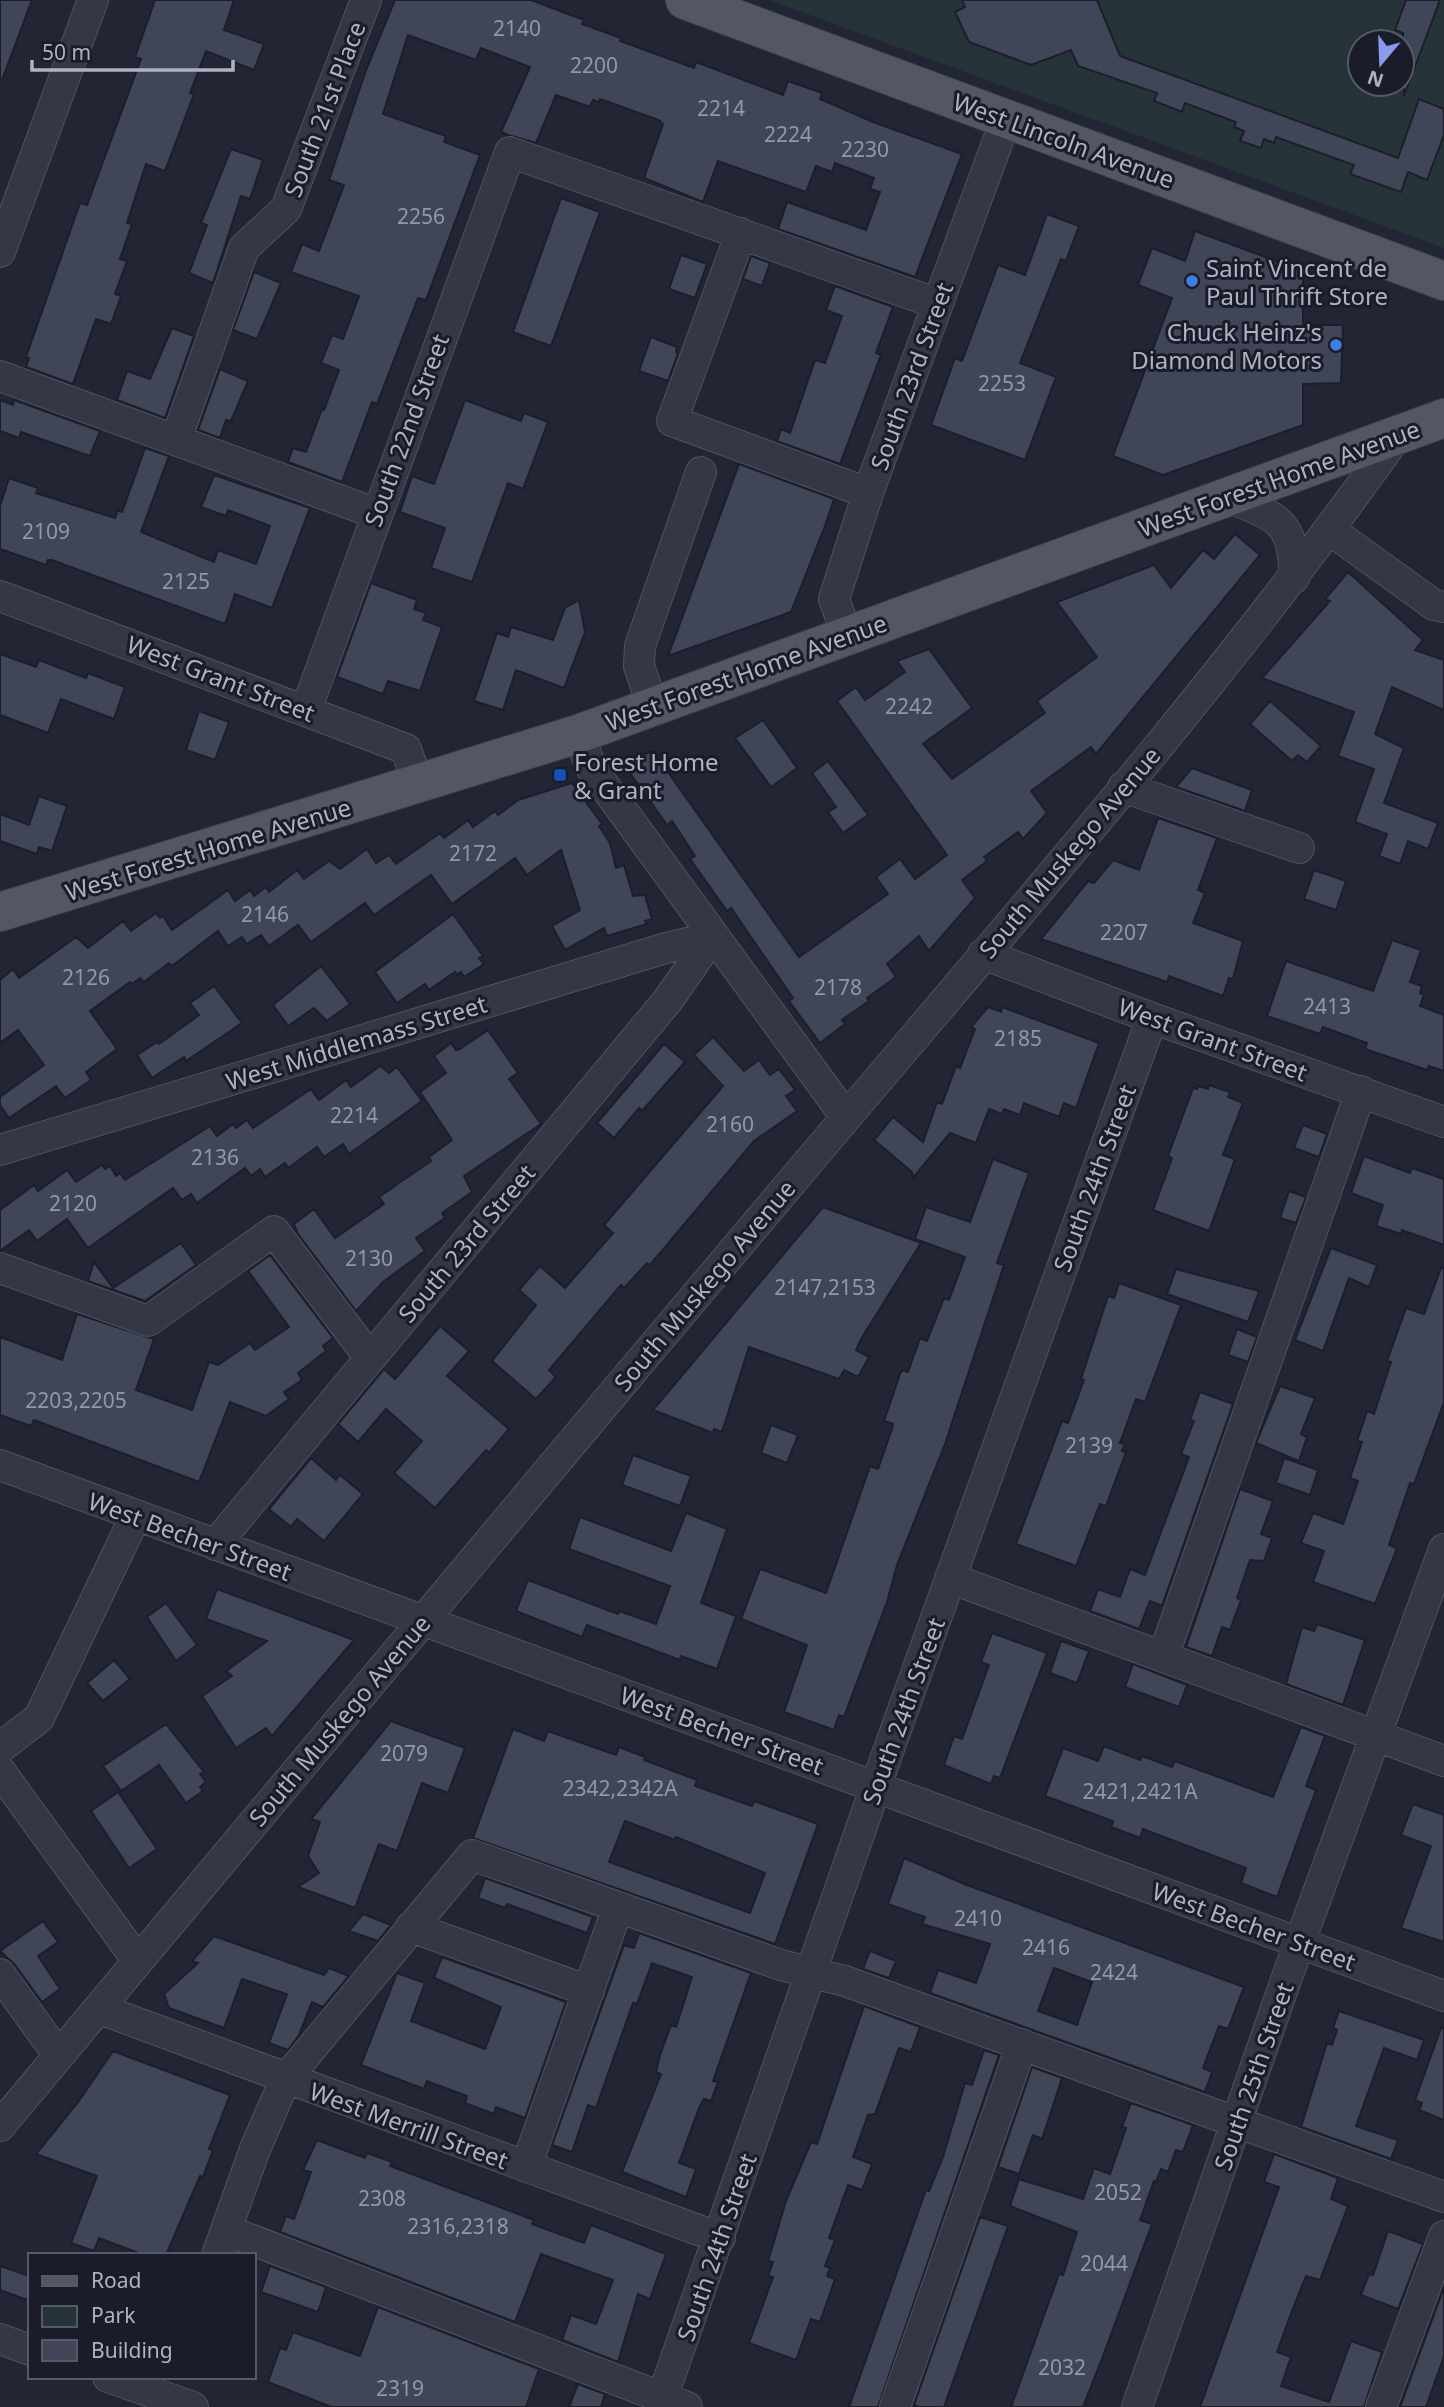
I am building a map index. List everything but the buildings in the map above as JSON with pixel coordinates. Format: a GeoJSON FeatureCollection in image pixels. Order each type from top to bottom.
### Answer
{"type":"FeatureCollection","features":[{"type":"Feature","properties":{"kind":"main road","name":"West Lincoln Avenue"},"geometry":{"type":"LineString","coordinates":[[685,0],[1444,281]]}},
{"type":"Feature","properties":{"kind":"main road","name":"West Forest Home Avenue"},"geometry":{"type":"LineString","coordinates":[[0,912],[578,734],[1444,418]]}},
{"type":"Feature","properties":{"kind":"street"},"geometry":{"type":"LineString","coordinates":[[0,251],[93,0]]}},
{"type":"Feature","properties":{"kind":"street","name":"South 21st Place"},"geometry":{"type":"LineString","coordinates":[[176,440],[244,248],[286,209],[366,0]]}},
{"type":"Feature","properties":{"kind":"street","name":"South 23rd Street"},"geometry":{"type":"LineString","coordinates":[[847,635],[834,600],[868,493],[1006,119]]}},
{"type":"Feature","properties":{"kind":"street","name":"South 22nd Street"},"geometry":{"type":"LineString","coordinates":[[306,710],[375,513],[510,152],[741,233]]}},
{"type":"Feature","properties":{"kind":"street"},"geometry":{"type":"LineString","coordinates":[[868,493],[672,421],[741,233],[938,304]]}},
{"type":"Feature","properties":{"kind":"street"},"geometry":{"type":"LineString","coordinates":[[0,376],[375,513]]}},
{"type":"Feature","properties":{"kind":"street","name":"South Muskego Avenue"},"geometry":{"type":"LineString","coordinates":[[0,2126],[1123,787],[1294,578],[1397,436]]}},
{"type":"Feature","properties":{"kind":"street"},"geometry":{"type":"LineString","coordinates":[[653,707],[639,666],[640,646],[701,472]]}},
{"type":"Feature","properties":{"kind":"street"},"geometry":{"type":"LineString","coordinates":[[1228,497],[1274,516],[1287,534],[1294,552],[1294,578]]}},
{"type":"Feature","properties":{"kind":"street"},"geometry":{"type":"LineString","coordinates":[[1330,530],[1434,605],[1444,607]]}},
{"type":"Feature","properties":{"kind":"street","name":"West Grant Street"},"geometry":{"type":"LineString","coordinates":[[0,596],[406,749],[418,784]]}},
{"type":"Feature","properties":{"kind":"street"},"geometry":{"type":"LineString","coordinates":[[578,734],[592,769],[712,937],[846,1117]]}},
{"type":"Feature","properties":{"kind":"street"},"geometry":{"type":"LineString","coordinates":[[1123,787],[1299,848]]}},
{"type":"Feature","properties":{"kind":"street","name":"South 23rd Street"},"geometry":{"type":"LineString","coordinates":[[215,1545],[668,1000],[712,937]]}},
{"type":"Feature","properties":{"kind":"street","name":"West Middlemass Street"},"geometry":{"type":"LineString","coordinates":[[0,1150],[666,948],[712,937]]}},
{"type":"Feature","properties":{"kind":"street","name":"West Grant Street"},"geometry":{"type":"LineString","coordinates":[[983,954],[1152,1018],[1444,1122]]}},
{"type":"Feature","properties":{"kind":"street","name":"South 24th Street"},"geometry":{"type":"LineString","coordinates":[[670,2403],[720,2238],[876,1786],[1152,1018]]}},
{"type":"Feature","properties":{"kind":"street"},"geometry":{"type":"LineString","coordinates":[[1163,1657],[1362,1091]]}},
{"type":"Feature","properties":{"kind":"street"},"geometry":{"type":"LineString","coordinates":[[0,1268],[148,1321],[274,1231],[370,1358]]}},
{"type":"Feature","properties":{"kind":"street","name":"West Becher Street"},"geometry":{"type":"LineString","coordinates":[[0,1465],[135,1517],[423,1620],[1444,1996]]}},
{"type":"Feature","properties":{"kind":"street"},"geometry":{"type":"LineString","coordinates":[[0,1748],[39,1718],[135,1517]]}},
{"type":"Feature","properties":{"kind":"street","name":"South 25th Street"},"geometry":{"type":"LineString","coordinates":[[1137,2407],[1300,1943],[1444,1549]]}},
{"type":"Feature","properties":{"kind":"street"},"geometry":{"type":"LineString","coordinates":[[950,1578],[1444,1760]]}},
{"type":"Feature","properties":{"kind":"street"},"geometry":{"type":"LineString","coordinates":[[0,1771],[138,1961]]}},
{"type":"Feature","properties":{"kind":"street"},"geometry":{"type":"LineString","coordinates":[[253,2253],[222,2242],[255,2149],[285,2080],[472,1855],[1022,2044],[1444,2197]]}},
{"type":"Feature","properties":{"kind":"street"},"geometry":{"type":"LineString","coordinates":[[526,2167],[618,1907]]}},
{"type":"Feature","properties":{"kind":"street"},"geometry":{"type":"LineString","coordinates":[[411,1927],[589,1991]]}},
{"type":"Feature","properties":{"kind":"street"},"geometry":{"type":"LineString","coordinates":[[0,1974],[59,2056]]}},
{"type":"Feature","properties":{"kind":"street","name":"West Merrill Street"},"geometry":{"type":"LineString","coordinates":[[100,2009],[285,2080],[720,2238]]}},
{"type":"Feature","properties":{"kind":"street"},"geometry":{"type":"LineString","coordinates":[[895,2407],[1022,2044]]}},
{"type":"Feature","properties":{"kind":"street"},"geometry":{"type":"LineString","coordinates":[[1381,2407],[1444,2236]]}},
{"type":"Feature","properties":{"kind":"street"},"geometry":{"type":"LineString","coordinates":[[256,2254],[670,2403]]}},
{"type":"Feature","properties":{"kind":"street"},"geometry":{"type":"LineString","coordinates":[[0,2339],[28,2349]]}},
{"type":"Feature","properties":{"kind":"street"},"geometry":{"type":"LineString","coordinates":[[115,2379],[167,2394],[193,2407]]}},
{"type":"Feature","properties":{"kind":"green space"},"geometry":{"type":"Polygon","coordinates":[[[769,0],[1444,0],[1444,248],[769,0]]]}},
{"type":"Feature","properties":{"kind":"place","name":"Saint Vincent de Paul Thrift Store"},"geometry":{"type":"Point","coordinates":[1192,281]}},
{"type":"Feature","properties":{"kind":"place","name":"Chuck Heinz's Diamond Motors"},"geometry":{"type":"Point","coordinates":[1336,345]}},
{"type":"Feature","properties":{"kind":"place","name":"Forest Home & Grant"},"geometry":{"type":"Point","coordinates":[560,775]}}]}
